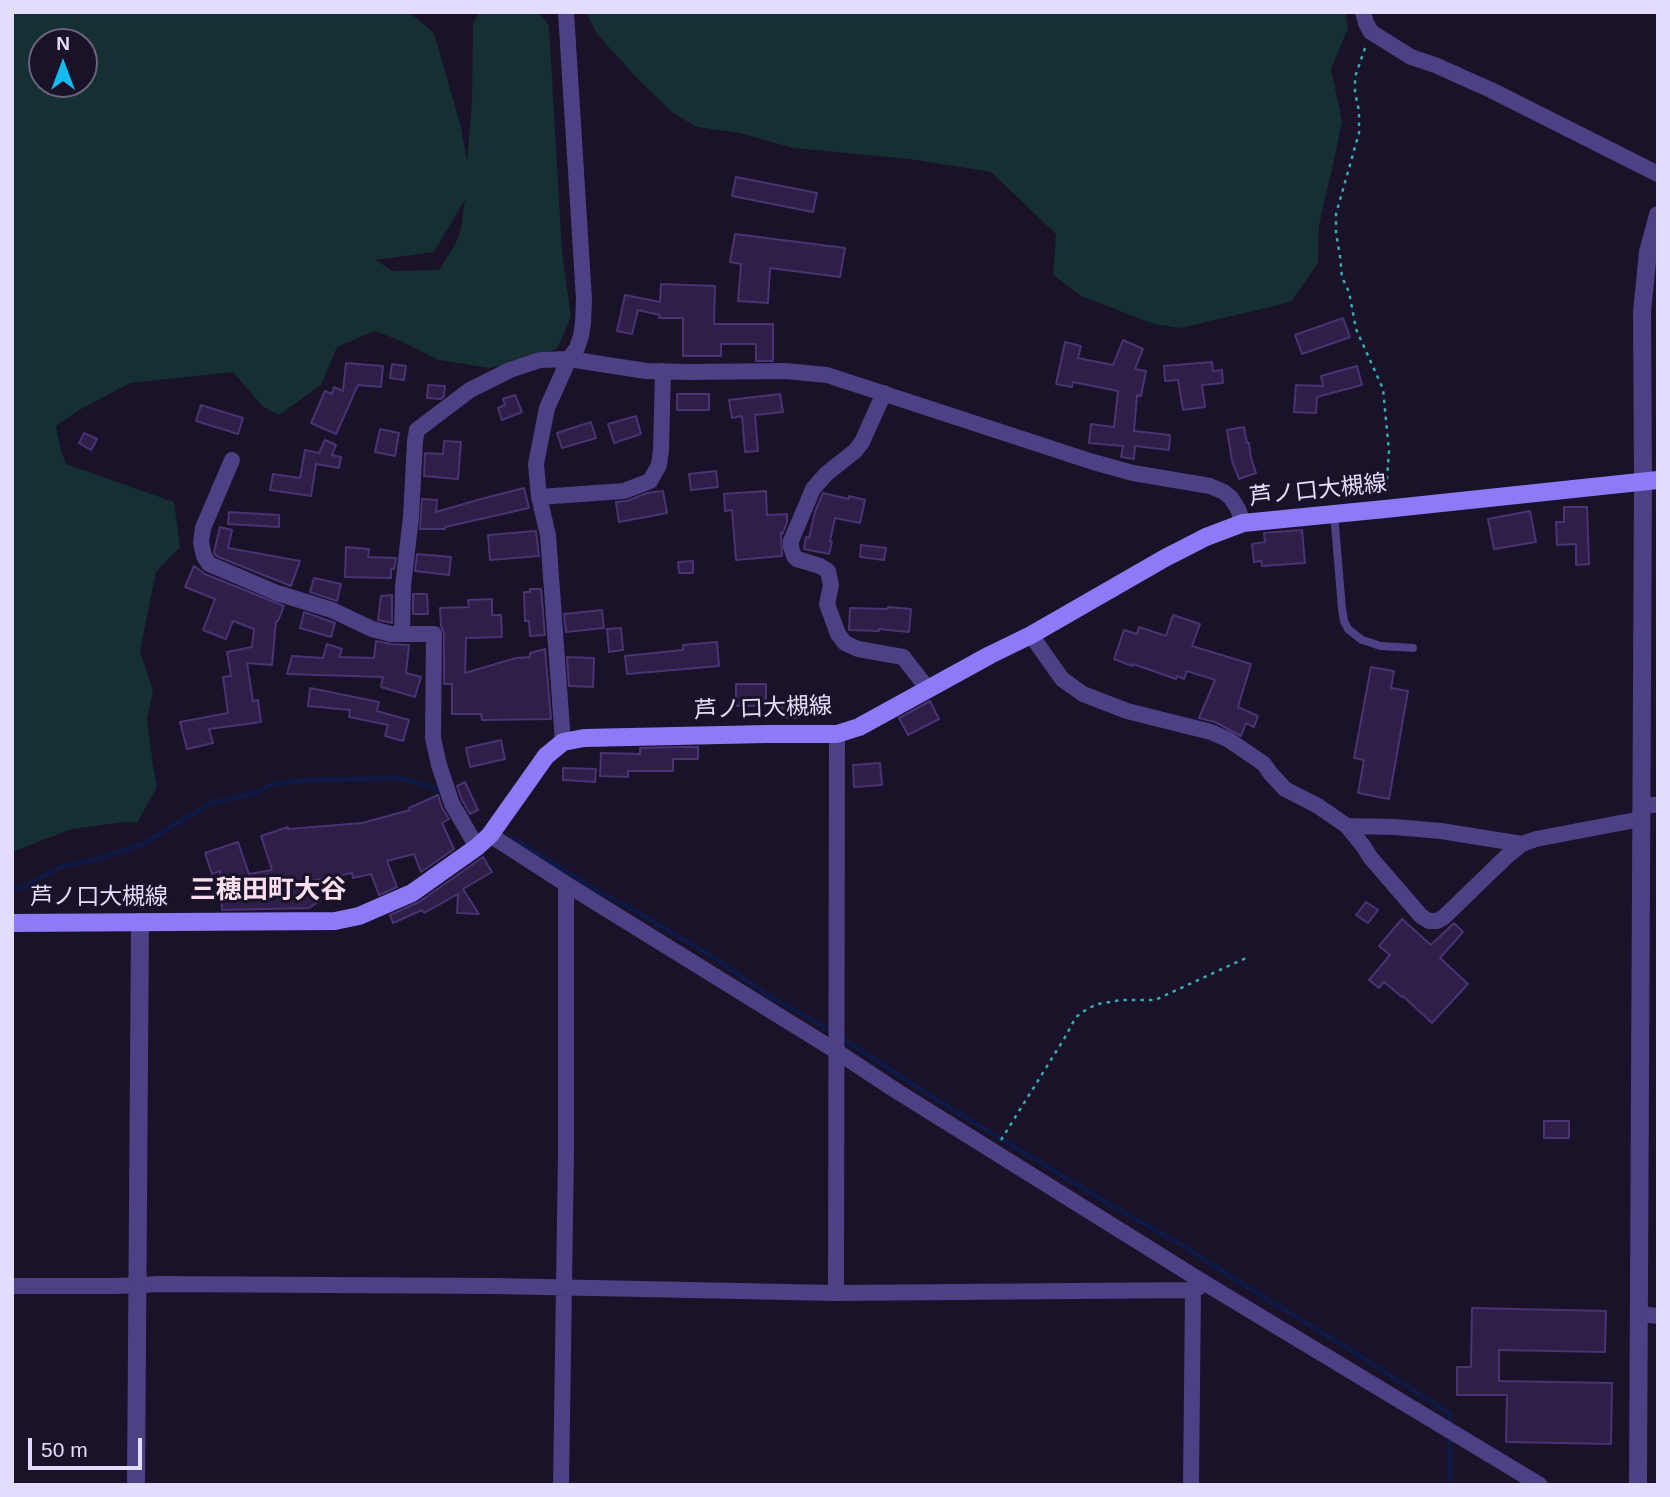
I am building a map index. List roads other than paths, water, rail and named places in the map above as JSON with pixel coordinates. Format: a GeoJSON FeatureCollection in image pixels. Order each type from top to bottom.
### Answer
{"type":"FeatureCollection","features":[{"type":"Feature","properties":{"kind":"main road","name":"芦ノ口大槻線"},"geometry":{"type":"LineString","coordinates":[[12,923],[335,921],[359,916],[412,893],[483,841],[546,757],[563,742],[584,738],[837,734],[859,727],[1031,635],[1165,558],[1206,537],[1243,523],[1650,481]]}},
{"type":"Feature","properties":{"kind":"street"},"geometry":{"type":"LineString","coordinates":[[563,742],[548,535],[539,497],[536,464],[547,408],[581,336],[584,299],[566,12]]}},
{"type":"Feature","properties":{"kind":"street"},"geometry":{"type":"LineString","coordinates":[[1363,12],[1371,32],[1411,57],[1491,90],[1658,174]]}},
{"type":"Feature","properties":{"kind":"street"},"geometry":{"type":"LineString","coordinates":[[1638,1485],[1649,1315],[1647,810],[1650,481],[1642,312],[1648,251],[1658,215]]}},
{"type":"Feature","properties":{"kind":"street"},"geometry":{"type":"LineString","coordinates":[[402,632],[403,586],[418,430],[470,390],[533,361],[569,359],[646,371],[785,371],[827,375],[1093,462],[1210,486],[1231,498],[1243,523]]}},
{"type":"Feature","properties":{"kind":"street"},"geometry":{"type":"LineString","coordinates":[[539,497],[624,491],[650,481],[656,474],[661,450],[663,371]]}},
{"type":"Feature","properties":{"kind":"street"},"geometry":{"type":"LineString","coordinates":[[884,393],[862,442],[813,489],[791,541],[791,547],[797,559],[828,570],[831,584],[827,604],[838,634],[845,643],[858,649],[902,657],[928,689]]}},
{"type":"Feature","properties":{"kind":"street"},"geometry":{"type":"LineString","coordinates":[[232,460],[203,528],[201,542],[209,564],[277,593],[332,610],[372,629],[391,634],[435,634],[433,738],[439,765],[452,804],[483,841],[566,884],[836,1051],[1198,1286],[1540,1485]]}},
{"type":"Feature","properties":{"kind":"street"},"geometry":{"type":"LineString","coordinates":[[1031,635],[1062,678],[1083,694],[1126,711],[1211,732],[1230,740],[1264,764],[1285,789],[1318,806],[1347,826],[1370,857],[1421,916],[1429,921],[1444,917],[1522,844],[1647,810]]}},
{"type":"Feature","properties":{"kind":"street"},"geometry":{"type":"LineString","coordinates":[[836,1293],[837,734]]}},
{"type":"Feature","properties":{"kind":"street"},"geometry":{"type":"LineString","coordinates":[[1347,826],[1441,831],[1522,844]]}},
{"type":"Feature","properties":{"kind":"street"},"geometry":{"type":"LineString","coordinates":[[561,1485],[566,1152],[566,884]]}},
{"type":"Feature","properties":{"kind":"street"},"geometry":{"type":"LineString","coordinates":[[136,1485],[140,922]]}},
{"type":"Feature","properties":{"kind":"street"},"geometry":{"type":"LineString","coordinates":[[12,1286],[159,1283],[836,1293],[1198,1286]]}},
{"type":"Feature","properties":{"kind":"street"},"geometry":{"type":"LineString","coordinates":[[1191,1485],[1198,1286]]}},
{"type":"Feature","properties":{"kind":"lane"},"geometry":{"type":"LineString","coordinates":[[1334,513],[1342,609],[1348,629],[1362,640],[1380,646],[1413,648]]}},
{"type":"Feature","properties":{"kind":"waterway"},"geometry":{"type":"LineString","coordinates":[[12,888],[22,888],[60,867],[94,860],[143,844],[210,803],[256,793],[273,784],[309,780],[398,778],[429,786],[443,793]]}},
{"type":"Feature","properties":{"kind":"waterway"},"geometry":{"type":"LineString","coordinates":[[507,839],[514,839],[596,890],[634,910],[716,959],[772,998],[832,1032]]}},
{"type":"Feature","properties":{"kind":"waterway"},"geometry":{"type":"LineString","coordinates":[[840,1037],[942,1103],[1184,1246],[1354,1352],[1450,1414],[1450,1426]]}},
{"type":"Feature","properties":{"kind":"waterway"},"geometry":{"type":"LineString","coordinates":[[1450,1435],[1450,1485]]}},
{"type":"Feature","properties":{"kind":"district","name":"三穂田町大谷"},"geometry":{"type":"Point","coordinates":[268,891]}}]}
